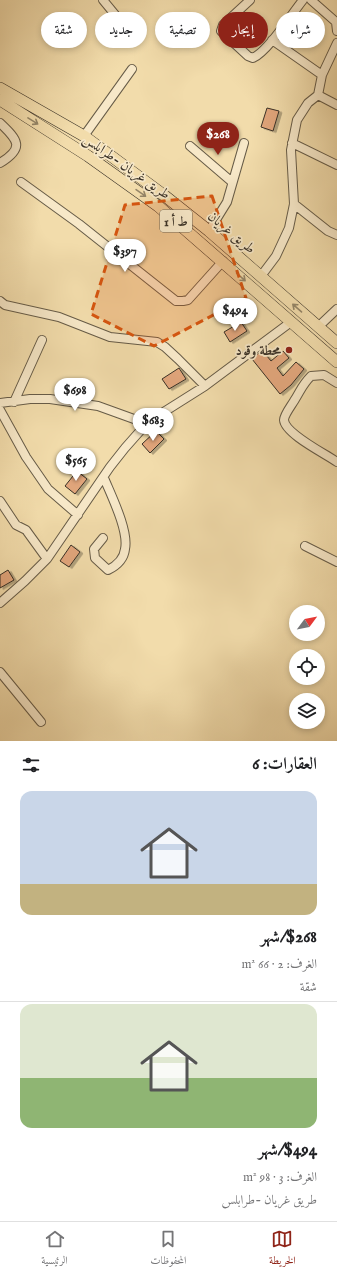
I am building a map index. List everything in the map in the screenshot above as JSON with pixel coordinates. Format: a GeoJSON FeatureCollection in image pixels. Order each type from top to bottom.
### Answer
{"type":"FeatureCollection","features":[{"type":"Feature","properties":{"kind":"highway","name":"طريق غريان"},"geometry":{"type":"LineString","coordinates":[[0,88],[84,136],[165,196],[209,231],[337,342]]}},
{"type":"Feature","properties":{"kind":"highway","name":"طريق غريان -طرابلس"},"geometry":{"type":"LineString","coordinates":[[0,100],[88,156],[158,206],[223,261],[337,362]]}},
{"type":"Feature","properties":{"kind":"street"},"geometry":{"type":"LineString","coordinates":[[103,0],[113,12]]}},
{"type":"Feature","properties":{"kind":"street"},"geometry":{"type":"LineString","coordinates":[[250,0],[222,25],[221,28],[222,31],[248,56],[253,58],[258,56],[272,40],[303,0]]}},
{"type":"Feature","properties":{"kind":"street"},"geometry":{"type":"LineString","coordinates":[[311,0],[336,21],[337,31]]}},
{"type":"Feature","properties":{"kind":"street"},"geometry":{"type":"LineString","coordinates":[[272,40],[322,75]]}},
{"type":"Feature","properties":{"kind":"street"},"geometry":{"type":"LineString","coordinates":[[261,276],[276,256],[289,228],[294,204],[291,156],[297,120],[308,103],[318,95],[322,75],[337,43]]}},
{"type":"Feature","properties":{"kind":"street"},"geometry":{"type":"LineString","coordinates":[[84,136],[132,69]]}},
{"type":"Feature","properties":{"kind":"street"},"geometry":{"type":"LineString","coordinates":[[318,95],[337,105]]}},
{"type":"Feature","properties":{"kind":"street"},"geometry":{"type":"LineString","coordinates":[[0,123],[9,132],[16,143],[16,150],[13,154],[0,163]]}},
{"type":"Feature","properties":{"kind":"street"},"geometry":{"type":"LineString","coordinates":[[209,231],[227,202],[244,143]]}},
{"type":"Feature","properties":{"kind":"street"},"geometry":{"type":"LineString","coordinates":[[292,144],[337,165]]}},
{"type":"Feature","properties":{"kind":"street"},"geometry":{"type":"LineString","coordinates":[[190,146],[232,182]]}},
{"type":"Feature","properties":{"kind":"street"},"geometry":{"type":"LineString","coordinates":[[21,182],[79,224],[176,301],[188,300],[223,261]]}},
{"type":"Feature","properties":{"kind":"street"},"geometry":{"type":"LineString","coordinates":[[294,204],[328,231],[337,235]]}},
{"type":"Feature","properties":{"kind":"street"},"geometry":{"type":"LineString","coordinates":[[0,301],[5,305],[59,317],[110,337],[157,342],[165,347],[205,386]]}},
{"type":"Feature","properties":{"kind":"street"},"geometry":{"type":"LineString","coordinates":[[318,327],[337,309]]}},
{"type":"Feature","properties":{"kind":"street"},"geometry":{"type":"LineString","coordinates":[[0,603],[25,581],[46,559],[125,448],[148,422],[205,386],[291,322]]}},
{"type":"Feature","properties":{"kind":"street"},"geometry":{"type":"LineString","coordinates":[[14,402],[42,340]]}},
{"type":"Feature","properties":{"kind":"street"},"geometry":{"type":"LineString","coordinates":[[337,384],[324,375],[311,376],[303,384],[296,399],[284,418],[284,422],[298,437],[337,462]]}},
{"type":"Feature","properties":{"kind":"street"},"geometry":{"type":"LineString","coordinates":[[0,404],[30,399],[50,399],[98,406],[134,419],[148,422]]}},
{"type":"Feature","properties":{"kind":"street"},"geometry":{"type":"LineString","coordinates":[[0,410],[26,457],[48,489],[78,515]]}},
{"type":"Feature","properties":{"kind":"street"},"geometry":{"type":"LineString","coordinates":[[103,538],[94,549],[95,558],[108,570],[117,566],[125,551],[126,542],[117,507],[104,478]]}},
{"type":"Feature","properties":{"kind":"street"},"geometry":{"type":"LineString","coordinates":[[0,501],[16,524],[26,530],[46,559]]}},
{"type":"Feature","properties":{"kind":"street"},"geometry":{"type":"LineString","coordinates":[[305,546],[337,562]]}},
{"type":"Feature","properties":{"kind":"street"},"geometry":{"type":"LineString","coordinates":[[0,672],[41,722]]}},
{"type":"Feature","properties":{"kind":"highlighted area"},"geometry":{"type":"Polygon","coordinates":[[[212,196],[246,298],[154,346],[91,314],[125,205],[212,196]]]}},
{"type":"Feature","properties":{"kind":"building"},"geometry":{"type":"Polygon","coordinates":[[[267,108],[279,111],[273,131],[261,127],[267,108]]]}},
{"type":"Feature","properties":{"kind":"building"},"geometry":{"type":"Polygon","coordinates":[[[241,322],[247,331],[230,342],[224,332],[241,322]]]}},
{"type":"Feature","properties":{"kind":"building"},"geometry":{"type":"Polygon","coordinates":[[[262,350],[271,361],[283,351],[289,358],[277,368],[283,376],[296,362],[304,369],[291,385],[280,394],[252,359],[262,350]]]}},
{"type":"Feature","properties":{"kind":"building"},"geometry":{"type":"Polygon","coordinates":[[[179,368],[186,379],[169,389],[162,379],[179,368]]]}},
{"type":"Feature","properties":{"kind":"building"},"geometry":{"type":"Polygon","coordinates":[[[156,431],[164,439],[150,453],[142,444],[156,431]]]}},
{"type":"Feature","properties":{"kind":"building"},"geometry":{"type":"Polygon","coordinates":[[[77,471],[87,479],[75,494],[65,486],[77,471]]]}},
{"type":"Feature","properties":{"kind":"building"},"geometry":{"type":"Polygon","coordinates":[[[71,545],[80,552],[69,567],[60,561],[71,545]]]}},
{"type":"Feature","properties":{"kind":"building"},"geometry":{"type":"Polygon","coordinates":[[[8,570],[14,580],[0,588],[0,575],[8,570]]]}},
{"type":"Feature","properties":{"kind":"place","name":"محطة وقود"},"geometry":{"type":"Point","coordinates":[289,350]}}]}
